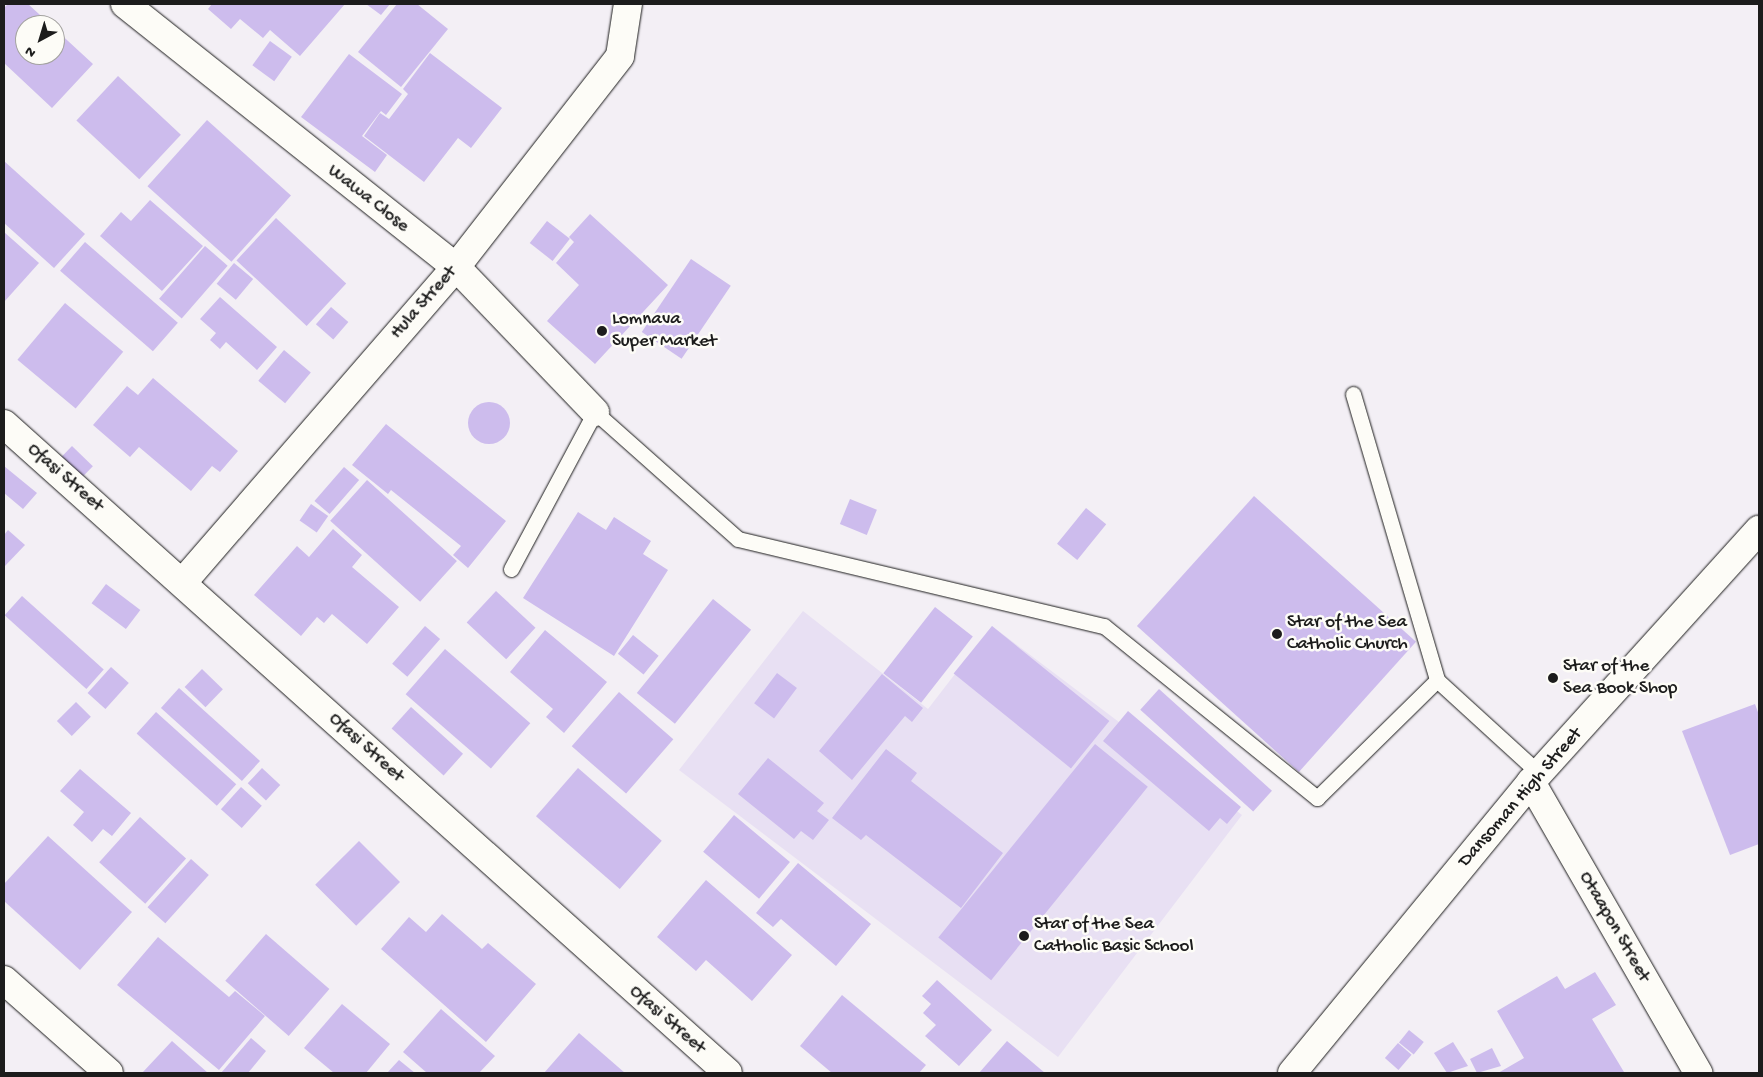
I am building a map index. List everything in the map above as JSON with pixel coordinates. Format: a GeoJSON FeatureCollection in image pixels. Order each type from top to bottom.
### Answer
{"type":"FeatureCollection","features":[{"type":"Feature","properties":{"kind":"street","name":"Wawa Close"},"geometry":{"type":"LineString","coordinates":[[125,4],[456,268],[595,412]]}},
{"type":"Feature","properties":{"kind":"street","name":"Hula Street"},"geometry":{"type":"LineString","coordinates":[[183,582],[456,268],[620,56],[628,4]]}},
{"type":"Feature","properties":{"kind":"street","name":"Ofasi Street"},"geometry":{"type":"LineString","coordinates":[[4,424],[183,582],[728,1073]]}},
{"type":"Feature","properties":{"kind":"street","name":"Dansoman High Street"},"geometry":{"type":"LineString","coordinates":[[1292,1073],[1535,777],[1759,530]]}},
{"type":"Feature","properties":{"kind":"street","name":"Otaapon Street"},"geometry":{"type":"LineString","coordinates":[[1535,777],[1698,1073]]}},
{"type":"Feature","properties":{"kind":"street"},"geometry":{"type":"LineString","coordinates":[[4,980],[109,1073]]}},
{"type":"Feature","properties":{"kind":"lane"},"geometry":{"type":"LineString","coordinates":[[1353,394],[1437,680],[1535,777]]}},
{"type":"Feature","properties":{"kind":"lane"},"geometry":{"type":"LineString","coordinates":[[511,569],[595,412],[738,539],[1104,626],[1317,798],[1437,680]]}},
{"type":"Feature","properties":{"kind":"shaded area","name":"Star of the Sea Catholic Basic School"},"geometry":{"type":"Polygon","coordinates":[[[803,611],[928,709],[992,626],[1242,815],[1058,1057],[679,770],[803,611]]]}},
{"type":"Feature","properties":{"kind":"building"},"geometry":{"type":"Polygon","coordinates":[[[8,4],[28,4],[40,15],[15,15],[15,65],[65,65],[65,38],[93,64],[52,108],[4,63],[4,8],[8,4]]]}},
{"type":"Feature","properties":{"kind":"building"},"geometry":{"type":"Polygon","coordinates":[[[212,4],[345,4],[300,56],[270,30],[263,38],[240,19],[231,29],[208,9],[212,4]]]}},
{"type":"Feature","properties":{"kind":"building"},"geometry":{"type":"Polygon","coordinates":[[[366,4],[390,4],[381,15],[366,4]]]}},
{"type":"Feature","properties":{"kind":"building"},"geometry":{"type":"Polygon","coordinates":[[[397,4],[417,4],[448,29],[401,87],[358,52],[397,4]]]}},
{"type":"Feature","properties":{"kind":"building"},"geometry":{"type":"Polygon","coordinates":[[[270,41],[292,57],[274,81],[252,65],[270,41]]]}},
{"type":"Feature","properties":{"kind":"building"},"geometry":{"type":"Polygon","coordinates":[[[430,53],[502,108],[471,148],[458,138],[424,182],[364,136],[380,113],[389,119],[408,94],[403,89],[430,53]]]}},
{"type":"Feature","properties":{"kind":"building"},"geometry":{"type":"Polygon","coordinates":[[[349,54],[402,94],[386,115],[381,111],[362,136],[387,155],[375,172],[301,117],[349,54]]]}},
{"type":"Feature","properties":{"kind":"building"},"geometry":{"type":"Polygon","coordinates":[[[118,76],[181,135],[139,179],[76,121],[118,76]]]}},
{"type":"Feature","properties":{"kind":"building"},"geometry":{"type":"Polygon","coordinates":[[[207,120],[291,196],[231,262],[147,186],[207,120]]]}},
{"type":"Feature","properties":{"kind":"building"},"geometry":{"type":"Polygon","coordinates":[[[4,161],[85,234],[54,268],[4,223],[4,161]]]}},
{"type":"Feature","properties":{"kind":"building"},"geometry":{"type":"Polygon","coordinates":[[[150,200],[203,246],[162,291],[100,236],[121,212],[131,221],[150,200]]]}},
{"type":"Feature","properties":{"kind":"building"},"geometry":{"type":"Polygon","coordinates":[[[590,214],[668,285],[595,364],[547,321],[579,285],[556,263],[574,242],[569,237],[590,214]]]}},
{"type":"Feature","properties":{"kind":"building"},"geometry":{"type":"Polygon","coordinates":[[[276,218],[346,283],[307,326],[236,260],[276,218]]]}},
{"type":"Feature","properties":{"kind":"building"},"geometry":{"type":"Polygon","coordinates":[[[547,221],[570,239],[553,261],[530,243],[547,221]]]}},
{"type":"Feature","properties":{"kind":"building"},"geometry":{"type":"Polygon","coordinates":[[[4,232],[39,263],[4,302],[4,232]]]}},
{"type":"Feature","properties":{"kind":"building"},"geometry":{"type":"Polygon","coordinates":[[[85,242],[178,323],[153,351],[60,271],[85,242]]]}},
{"type":"Feature","properties":{"kind":"building"},"geometry":{"type":"Polygon","coordinates":[[[205,246],[228,266],[182,319],[159,299],[205,246]]]}},
{"type":"Feature","properties":{"kind":"building"},"geometry":{"type":"Polygon","coordinates":[[[691,259],[731,286],[682,359],[642,332],[691,259]]]}},
{"type":"Feature","properties":{"kind":"building"},"geometry":{"type":"Polygon","coordinates":[[[234,263],[253,279],[236,300],[217,284],[234,263]]]}},
{"type":"Feature","properties":{"kind":"building"},"geometry":{"type":"Polygon","coordinates":[[[220,297],[277,347],[257,370],[226,342],[220,349],[210,340],[216,333],[200,319],[220,297]]]}},
{"type":"Feature","properties":{"kind":"building"},"geometry":{"type":"Polygon","coordinates":[[[65,303],[123,352],[76,409],[17,360],[65,303]]]}},
{"type":"Feature","properties":{"kind":"building"},"geometry":{"type":"Polygon","coordinates":[[[331,307],[348,322],[333,339],[316,324],[331,307]]]}},
{"type":"Feature","properties":{"kind":"building"},"geometry":{"type":"Polygon","coordinates":[[[284,350],[311,372],[285,403],[258,381],[284,350]]]}},
{"type":"Feature","properties":{"kind":"building"},"geometry":{"type":"Polygon","coordinates":[[[153,378],[238,451],[220,472],[212,466],[191,491],[139,447],[130,457],[93,425],[127,386],[138,395],[153,378]]]}},
{"type":"Feature","properties":{"kind":"building"},"geometry":{"type":"Polygon","coordinates":[[[493,402],[501,405],[507,411],[510,423],[507,435],[501,441],[485,444],[477,441],[471,435],[468,419],[471,411],[477,405],[493,402]]]}},
{"type":"Feature","properties":{"kind":"building"},"geometry":{"type":"Polygon","coordinates":[[[386,424],[506,521],[468,568],[453,555],[461,546],[391,490],[388,494],[352,465],[386,424]]]}},
{"type":"Feature","properties":{"kind":"building"},"geometry":{"type":"Polygon","coordinates":[[[72,446],[93,466],[80,479],[59,459],[72,446]]]}},
{"type":"Feature","properties":{"kind":"building"},"geometry":{"type":"Polygon","coordinates":[[[4,466],[37,493],[23,509],[4,493],[4,466]]]}},
{"type":"Feature","properties":{"kind":"building"},"geometry":{"type":"Polygon","coordinates":[[[344,467],[359,480],[330,514],[314,501],[344,467]]]}},
{"type":"Feature","properties":{"kind":"building"},"geometry":{"type":"Polygon","coordinates":[[[367,480],[457,561],[420,602],[330,521],[367,480]]]}},
{"type":"Feature","properties":{"kind":"building","name":"Star of the Sea Catholic Church"},"geometry":{"type":"Polygon","coordinates":[[[1254,496],[1416,642],[1299,772],[1137,626],[1254,496]]]}},
{"type":"Feature","properties":{"kind":"building"},"geometry":{"type":"Polygon","coordinates":[[[850,499],[877,510],[867,535],[840,524],[850,499]]]}},
{"type":"Feature","properties":{"kind":"building"},"geometry":{"type":"Polygon","coordinates":[[[311,504],[328,516],[317,532],[300,520],[311,504]]]}},
{"type":"Feature","properties":{"kind":"building"},"geometry":{"type":"Polygon","coordinates":[[[1086,508],[1106,524],[1077,560],[1057,544],[1086,508]]]}},
{"type":"Feature","properties":{"kind":"building"},"geometry":{"type":"Polygon","coordinates":[[[578,512],[606,530],[614,517],[651,541],[643,554],[668,570],[614,656],[523,598],[578,512]]]}},
{"type":"Feature","properties":{"kind":"building"},"geometry":{"type":"Polygon","coordinates":[[[333,529],[362,555],[352,567],[399,607],[367,644],[332,614],[324,623],[317,617],[301,636],[254,595],[297,546],[309,557],[333,529]]]}},
{"type":"Feature","properties":{"kind":"building"},"geometry":{"type":"Polygon","coordinates":[[[8,530],[25,545],[4,567],[4,535],[8,530]]]}},
{"type":"Feature","properties":{"kind":"building"},"geometry":{"type":"Polygon","coordinates":[[[106,584],[140,610],[126,629],[92,603],[106,584]]]}},
{"type":"Feature","properties":{"kind":"building"},"geometry":{"type":"Polygon","coordinates":[[[496,591],[535,628],[506,659],[467,622],[496,591]]]}},
{"type":"Feature","properties":{"kind":"building"},"geometry":{"type":"Polygon","coordinates":[[[22,596],[104,670],[86,689],[5,615],[22,596]]]}},
{"type":"Feature","properties":{"kind":"building"},"geometry":{"type":"Polygon","coordinates":[[[713,599],[751,630],[675,724],[637,693],[713,599]]]}},
{"type":"Feature","properties":{"kind":"building"},"geometry":{"type":"Polygon","coordinates":[[[935,607],[973,637],[921,703],[883,673],[935,607]]]}},
{"type":"Feature","properties":{"kind":"building"},"geometry":{"type":"Polygon","coordinates":[[[425,626],[440,639],[407,677],[392,664],[425,626]]]}},
{"type":"Feature","properties":{"kind":"building"},"geometry":{"type":"Polygon","coordinates":[[[992,626],[1109,721],[1071,768],[954,673],[992,626]]]}},
{"type":"Feature","properties":{"kind":"building"},"geometry":{"type":"Polygon","coordinates":[[[545,630],[607,682],[564,733],[546,717],[553,709],[510,672],[545,630]]]}},
{"type":"Feature","properties":{"kind":"building"},"geometry":{"type":"Polygon","coordinates":[[[633,635],[659,656],[644,674],[618,654],[633,635]]]}},
{"type":"Feature","properties":{"kind":"building"},"geometry":{"type":"Polygon","coordinates":[[[445,649],[530,723],[491,768],[406,694],[445,649]]]}},
{"type":"Feature","properties":{"kind":"building"},"geometry":{"type":"Polygon","coordinates":[[[111,667],[129,683],[105,709],[88,693],[111,667]]]}},
{"type":"Feature","properties":{"kind":"building"},"geometry":{"type":"Polygon","coordinates":[[[202,669],[223,689],[205,707],[185,687],[202,669]]]}},
{"type":"Feature","properties":{"kind":"building"},"geometry":{"type":"Polygon","coordinates":[[[777,673],[797,688],[774,718],[754,703],[777,673]]]}},
{"type":"Feature","properties":{"kind":"building"},"geometry":{"type":"Polygon","coordinates":[[[882,674],[923,708],[912,722],[905,716],[852,780],[819,751],[882,674]]]}},
{"type":"Feature","properties":{"kind":"building"},"geometry":{"type":"Polygon","coordinates":[[[179,688],[260,761],[242,781],[161,708],[179,688]]]}},
{"type":"Feature","properties":{"kind":"building"},"geometry":{"type":"Polygon","coordinates":[[[1159,689],[1272,791],[1253,812],[1140,710],[1159,689]]]}},
{"type":"Feature","properties":{"kind":"building"},"geometry":{"type":"Polygon","coordinates":[[[619,692],[673,739],[626,794],[572,746],[619,692]]]}},
{"type":"Feature","properties":{"kind":"building"},"geometry":{"type":"Polygon","coordinates":[[[76,702],[91,717],[72,736],[57,721],[76,702]]]}},
{"type":"Feature","properties":{"kind":"building"},"geometry":{"type":"Polygon","coordinates":[[[1755,704],[1759,715],[1759,844],[1730,855],[1682,731],[1755,704]]]}},
{"type":"Feature","properties":{"kind":"building"},"geometry":{"type":"Polygon","coordinates":[[[411,707],[463,754],[444,775],[392,729],[411,707]]]}},
{"type":"Feature","properties":{"kind":"building"},"geometry":{"type":"Polygon","coordinates":[[[1128,711],[1241,807],[1227,824],[1220,818],[1209,831],[1103,741],[1128,711]]]}},
{"type":"Feature","properties":{"kind":"building"},"geometry":{"type":"Polygon","coordinates":[[[156,712],[236,784],[217,806],[137,734],[156,712]]]}},
{"type":"Feature","properties":{"kind":"building"},"geometry":{"type":"Polygon","coordinates":[[[1095,744],[1148,787],[991,980],[938,938],[1095,744]]]}},
{"type":"Feature","properties":{"kind":"building"},"geometry":{"type":"Polygon","coordinates":[[[886,749],[917,773],[911,781],[1003,853],[961,908],[866,835],[861,840],[832,818],[886,749]]]}},
{"type":"Feature","properties":{"kind":"building"},"geometry":{"type":"Polygon","coordinates":[[[768,758],[824,803],[817,811],[829,820],[813,840],[801,831],[794,839],[738,794],[768,758]]]}},
{"type":"Feature","properties":{"kind":"building"},"geometry":{"type":"Polygon","coordinates":[[[262,768],[280,785],[266,800],[248,783],[262,768]]]}},
{"type":"Feature","properties":{"kind":"building"},"geometry":{"type":"Polygon","coordinates":[[[578,768],[662,841],[620,889],[536,816],[578,768]]]}},
{"type":"Feature","properties":{"kind":"building"},"geometry":{"type":"Polygon","coordinates":[[[80,769],[131,813],[112,836],[103,829],[92,842],[73,825],[84,812],[60,791],[80,769]]]}},
{"type":"Feature","properties":{"kind":"building"},"geometry":{"type":"Polygon","coordinates":[[[241,787],[262,806],[242,828],[221,809],[241,787]]]}},
{"type":"Feature","properties":{"kind":"building"},"geometry":{"type":"Polygon","coordinates":[[[734,815],[790,862],[759,899],[703,852],[734,815]]]}},
{"type":"Feature","properties":{"kind":"building"},"geometry":{"type":"Polygon","coordinates":[[[140,817],[186,858],[145,904],[99,862],[140,817]]]}},
{"type":"Feature","properties":{"kind":"building"},"geometry":{"type":"Polygon","coordinates":[[[48,836],[132,912],[80,970],[4,901],[4,884],[48,836]]]}},
{"type":"Feature","properties":{"kind":"building"},"geometry":{"type":"Polygon","coordinates":[[[359,841],[400,882],[356,926],[315,885],[359,841]]]}},
{"type":"Feature","properties":{"kind":"building"},"geometry":{"type":"Polygon","coordinates":[[[191,859],[209,875],[165,923],[148,907],[191,859]]]}},
{"type":"Feature","properties":{"kind":"building"},"geometry":{"type":"Polygon","coordinates":[[[798,863],[871,924],[836,966],[781,919],[773,927],[756,913],[798,863]]]}},
{"type":"Feature","properties":{"kind":"building"},"geometry":{"type":"Polygon","coordinates":[[[706,880],[792,955],[752,1001],[706,960],[696,971],[657,937],[706,880]]]}},
{"type":"Feature","properties":{"kind":"building"},"geometry":{"type":"Polygon","coordinates":[[[442,914],[482,949],[488,943],[536,984],[486,1042],[381,949],[409,917],[426,932],[442,914]]]}},
{"type":"Feature","properties":{"kind":"building"},"geometry":{"type":"Polygon","coordinates":[[[266,934],[329,989],[289,1036],[225,981],[266,934]]]}},
{"type":"Feature","properties":{"kind":"building"},"geometry":{"type":"Polygon","coordinates":[[[158,937],[229,997],[235,991],[265,1016],[219,1070],[117,985],[158,937]]]}},
{"type":"Feature","properties":{"kind":"building"},"geometry":{"type":"Polygon","coordinates":[[[1595,972],[1616,1005],[1592,1019],[1624,1072],[1498,1073],[1524,1058],[1497,1011],[1557,976],[1565,989],[1595,972]]]}},
{"type":"Feature","properties":{"kind":"building"},"geometry":{"type":"Polygon","coordinates":[[[937,980],[992,1030],[959,1066],[925,1036],[936,1025],[923,1013],[931,1004],[922,996],[937,980]]]}},
{"type":"Feature","properties":{"kind":"building"},"geometry":{"type":"Polygon","coordinates":[[[842,995],[926,1065],[919,1073],[832,1073],[800,1046],[842,995]]]}},
{"type":"Feature","properties":{"kind":"building"},"geometry":{"type":"Polygon","coordinates":[[[342,1004],[390,1044],[366,1073],[334,1073],[304,1048],[342,1004]]]}},
{"type":"Feature","properties":{"kind":"building"},"geometry":{"type":"Polygon","coordinates":[[[441,1009],[495,1056],[479,1073],[427,1073],[403,1052],[441,1009]]]}},
{"type":"Feature","properties":{"kind":"building"},"geometry":{"type":"Polygon","coordinates":[[[1409,1030],[1424,1042],[1414,1054],[1399,1042],[1409,1030]]]}},
{"type":"Feature","properties":{"kind":"building"},"geometry":{"type":"Polygon","coordinates":[[[579,1033],[625,1073],[544,1073],[579,1033]]]}},
{"type":"Feature","properties":{"kind":"building"},"geometry":{"type":"Polygon","coordinates":[[[251,1038],[266,1051],[248,1073],[221,1073],[251,1038]]]}},
{"type":"Feature","properties":{"kind":"building"},"geometry":{"type":"Polygon","coordinates":[[[172,1041],[208,1073],[142,1073],[172,1041]]]}},
{"type":"Feature","properties":{"kind":"building"},"geometry":{"type":"Polygon","coordinates":[[[1007,1041],[1045,1073],[979,1073],[1007,1041]]]}},
{"type":"Feature","properties":{"kind":"building"},"geometry":{"type":"Polygon","coordinates":[[[1453,1042],[1468,1066],[1447,1073],[1434,1053],[1453,1042]]]}},
{"type":"Feature","properties":{"kind":"building"},"geometry":{"type":"Polygon","coordinates":[[[1398,1043],[1412,1055],[1398,1070],[1385,1058],[1398,1043]]]}},
{"type":"Feature","properties":{"kind":"building"},"geometry":{"type":"Polygon","coordinates":[[[1492,1048],[1501,1066],[1477,1073],[1470,1059],[1492,1048]]]}},
{"type":"Feature","properties":{"kind":"building"},"geometry":{"type":"Polygon","coordinates":[[[399,1060],[415,1073],[387,1073],[399,1060]]]}},
{"type":"Feature","properties":{"kind":"place","name":"Lomnava Super Market"},"geometry":{"type":"Point","coordinates":[602,331]}},
{"type":"Feature","properties":{"kind":"place","name":"Star of the Sea Catholic Church"},"geometry":{"type":"Point","coordinates":[1277,634]}},
{"type":"Feature","properties":{"kind":"place","name":"Star of the Sea Book Shop"},"geometry":{"type":"Point","coordinates":[1553,678]}},
{"type":"Feature","properties":{"kind":"place","name":"Star of the Sea Catholic Basic School"},"geometry":{"type":"Point","coordinates":[1024,936]}}]}
